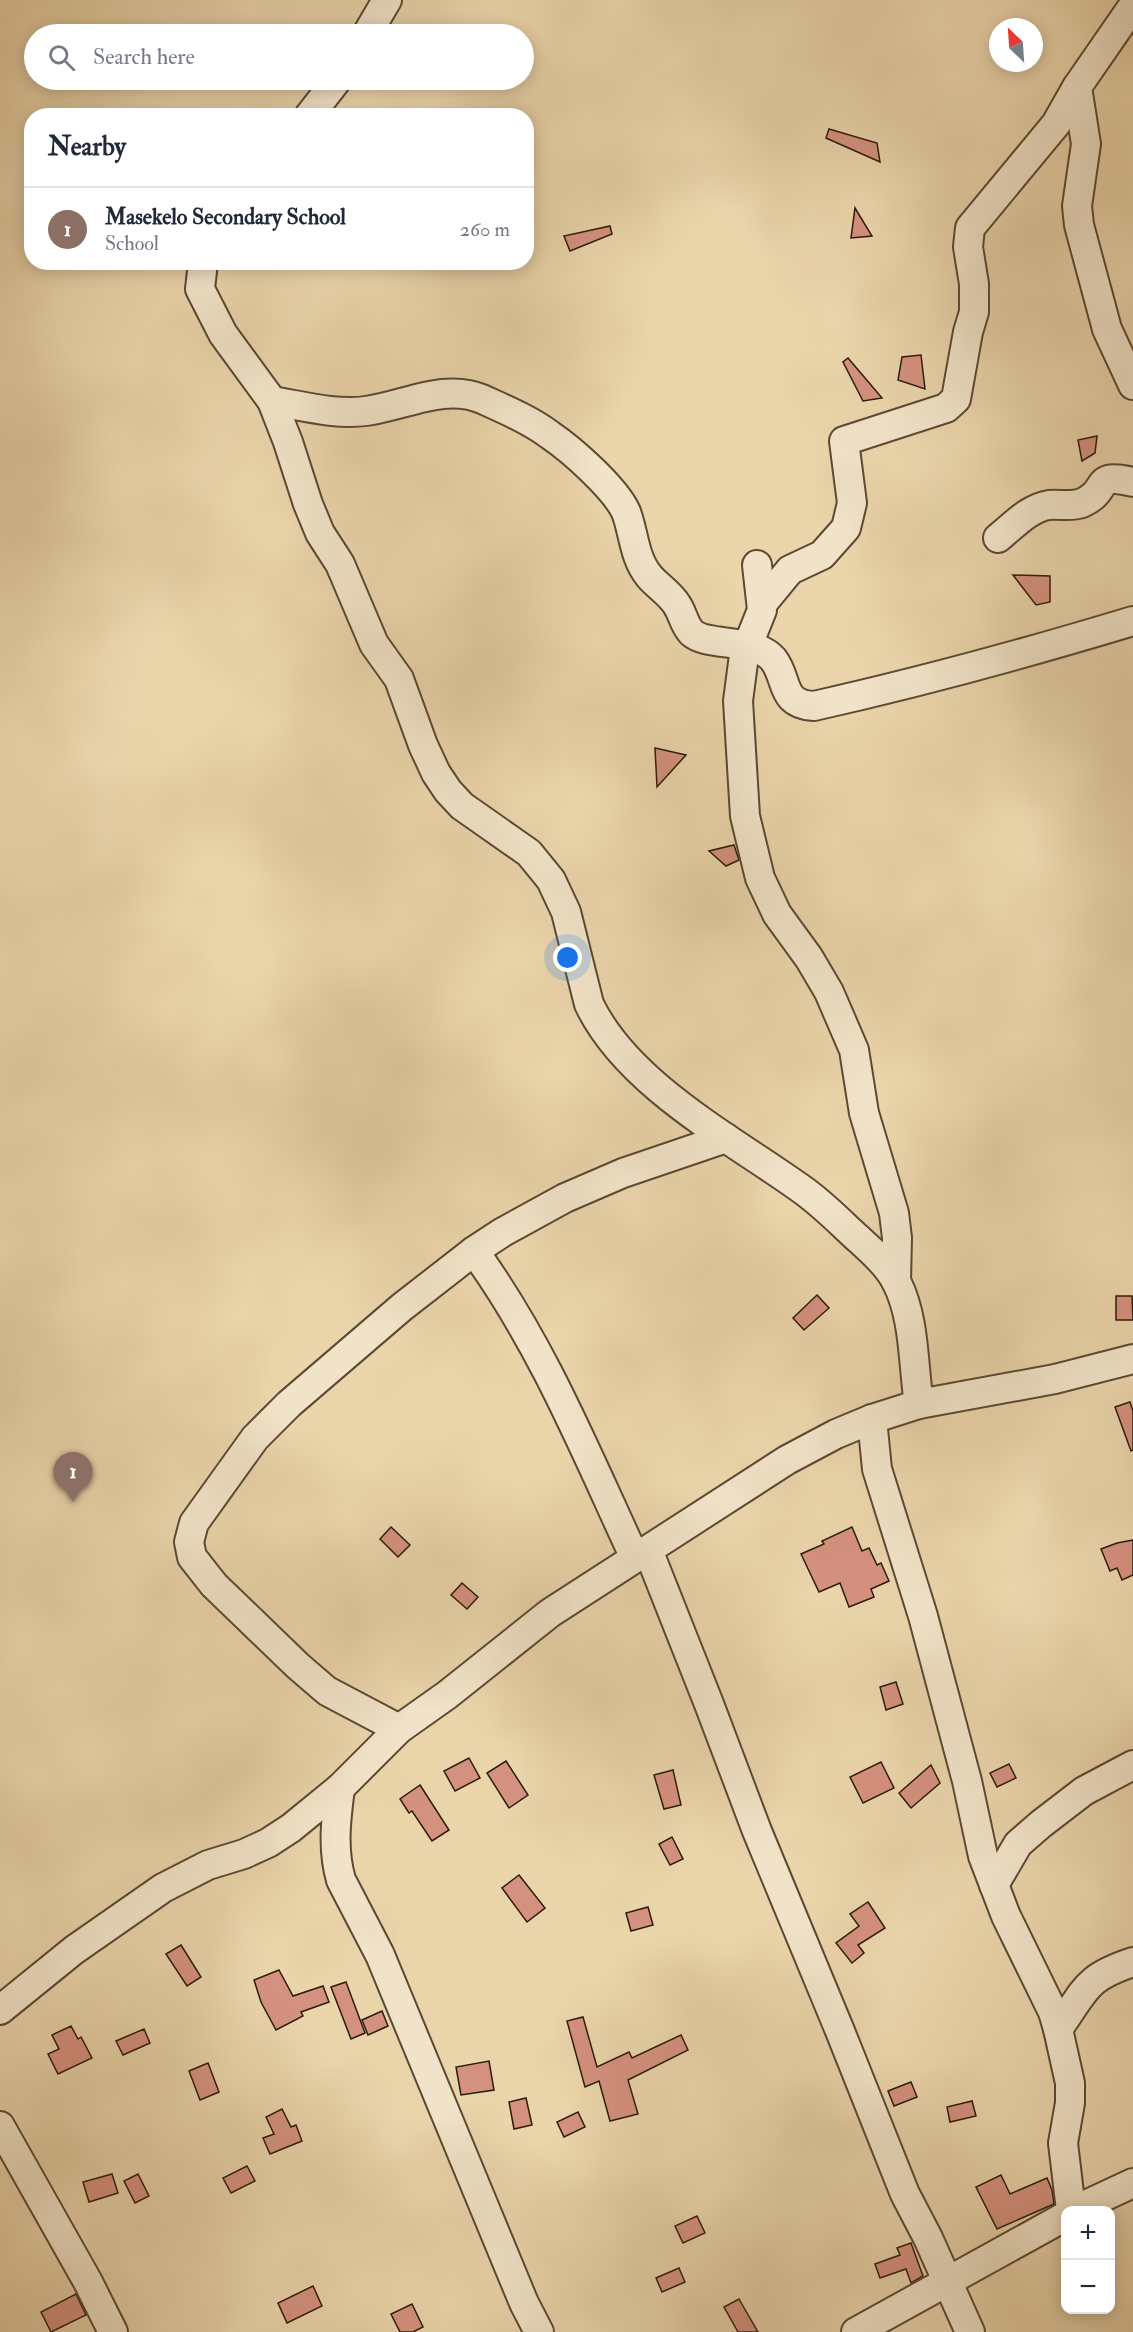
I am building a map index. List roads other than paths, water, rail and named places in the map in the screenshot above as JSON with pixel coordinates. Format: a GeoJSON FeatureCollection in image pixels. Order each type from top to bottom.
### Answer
{"type":"FeatureCollection","features":[{"type":"Feature","properties":{"kind":"street"},"geometry":{"type":"LineString","coordinates":[[373,24],[387,0]]}},
{"type":"Feature","properties":{"kind":"street"},"geometry":{"type":"LineString","coordinates":[[762,604],[789,570],[822,555],[846,528],[852,503],[844,441],[946,408],[956,399],[968,332],[974,312],[974,284],[968,247],[970,228],[1056,124],[1077,87],[1133,6]]}},
{"type":"Feature","properties":{"kind":"street"},"geometry":{"type":"LineString","coordinates":[[1077,87],[1086,144],[1077,206],[1079,225],[1107,329],[1133,385]]}},
{"type":"Feature","properties":{"kind":"street"},"geometry":{"type":"LineString","coordinates":[[315,108],[329,90]]}},
{"type":"Feature","properties":{"kind":"street"},"geometry":{"type":"LineString","coordinates":[[202,270],[200,289],[223,334],[272,401],[320,533],[340,564],[374,644],[399,679],[423,745],[442,782],[462,806],[529,853],[551,880],[566,912],[589,1004],[595,1017],[614,1044],[636,1068],[684,1108],[802,1189],[866,1247],[896,1281]]}},
{"type":"Feature","properties":{"kind":"street"},"geometry":{"type":"LineString","coordinates":[[272,401],[336,412],[366,411],[425,397],[465,393],[515,415],[549,434],[598,476],[616,497],[626,513],[638,555],[648,575],[678,606],[691,631],[699,636],[758,649],[772,659],[790,697],[798,703],[814,706],[1027,653],[1133,621]]}},
{"type":"Feature","properties":{"kind":"street"},"geometry":{"type":"LineString","coordinates":[[998,538],[1031,512],[1050,505],[1067,506],[1085,501],[1094,495],[1107,479],[1114,477],[1133,482]]}},
{"type":"Feature","properties":{"kind":"street"},"geometry":{"type":"LineString","coordinates":[[757,565],[762,604],[760,616],[746,645],[738,701],[745,816],[760,878],[771,903],[809,958],[829,992],[854,1050],[864,1113],[894,1213],[897,1238],[896,1281],[909,1322],[919,1404]]}},
{"type":"Feature","properties":{"kind":"street"},"geometry":{"type":"LineString","coordinates":[[399,1729],[327,1691],[298,1666],[201,1570],[192,1557],[190,1537],[194,1523],[255,1438],[289,1404],[402,1307],[474,1251],[503,1232],[565,1198],[622,1173],[726,1138]]}},
{"type":"Feature","properties":{"kind":"street"},"geometry":{"type":"LineString","coordinates":[[474,1251],[518,1317],[641,1554],[840,2031],[904,2194],[970,2332]]}},
{"type":"Feature","properties":{"kind":"street"},"geometry":{"type":"LineString","coordinates":[[0,2010],[74,1950],[154,1894],[208,1864],[237,1857],[268,1843],[291,1828],[340,1788],[399,1729],[447,1695],[550,1613],[787,1460],[836,1434],[872,1419],[919,1404],[1054,1379],[1133,1359]]}},
{"type":"Feature","properties":{"kind":"street"},"geometry":{"type":"LineString","coordinates":[[872,1419],[877,1469],[923,1616],[967,1781],[977,1836],[1020,1948],[1053,2012],[1058,2029],[1070,2083],[1070,2103],[1063,2143],[1072,2206]]}},
{"type":"Feature","properties":{"kind":"street"},"geometry":{"type":"LineString","coordinates":[[994,1885],[1018,1844],[1041,1824],[1084,1791],[1133,1765]]}},
{"type":"Feature","properties":{"kind":"street"},"geometry":{"type":"LineString","coordinates":[[340,1788],[335,1828],[341,1880],[380,1955],[524,2303],[539,2332]]}},
{"type":"Feature","properties":{"kind":"street"},"geometry":{"type":"LineString","coordinates":[[1058,2029],[1087,1986],[1104,1973],[1133,1962]]}},
{"type":"Feature","properties":{"kind":"street"},"geometry":{"type":"LineString","coordinates":[[0,2126],[88,2282],[113,2332]]}},
{"type":"Feature","properties":{"kind":"street"},"geometry":{"type":"LineString","coordinates":[[1084,2206],[1133,2183]]}},
{"type":"Feature","properties":{"kind":"street"},"geometry":{"type":"LineString","coordinates":[[856,2332],[1061,2218]]}},
{"type":"Feature","properties":{"kind":"place","name":"Masekelo Secondary School"},"geometry":{"type":"Point","coordinates":[73,1502]}}]}
